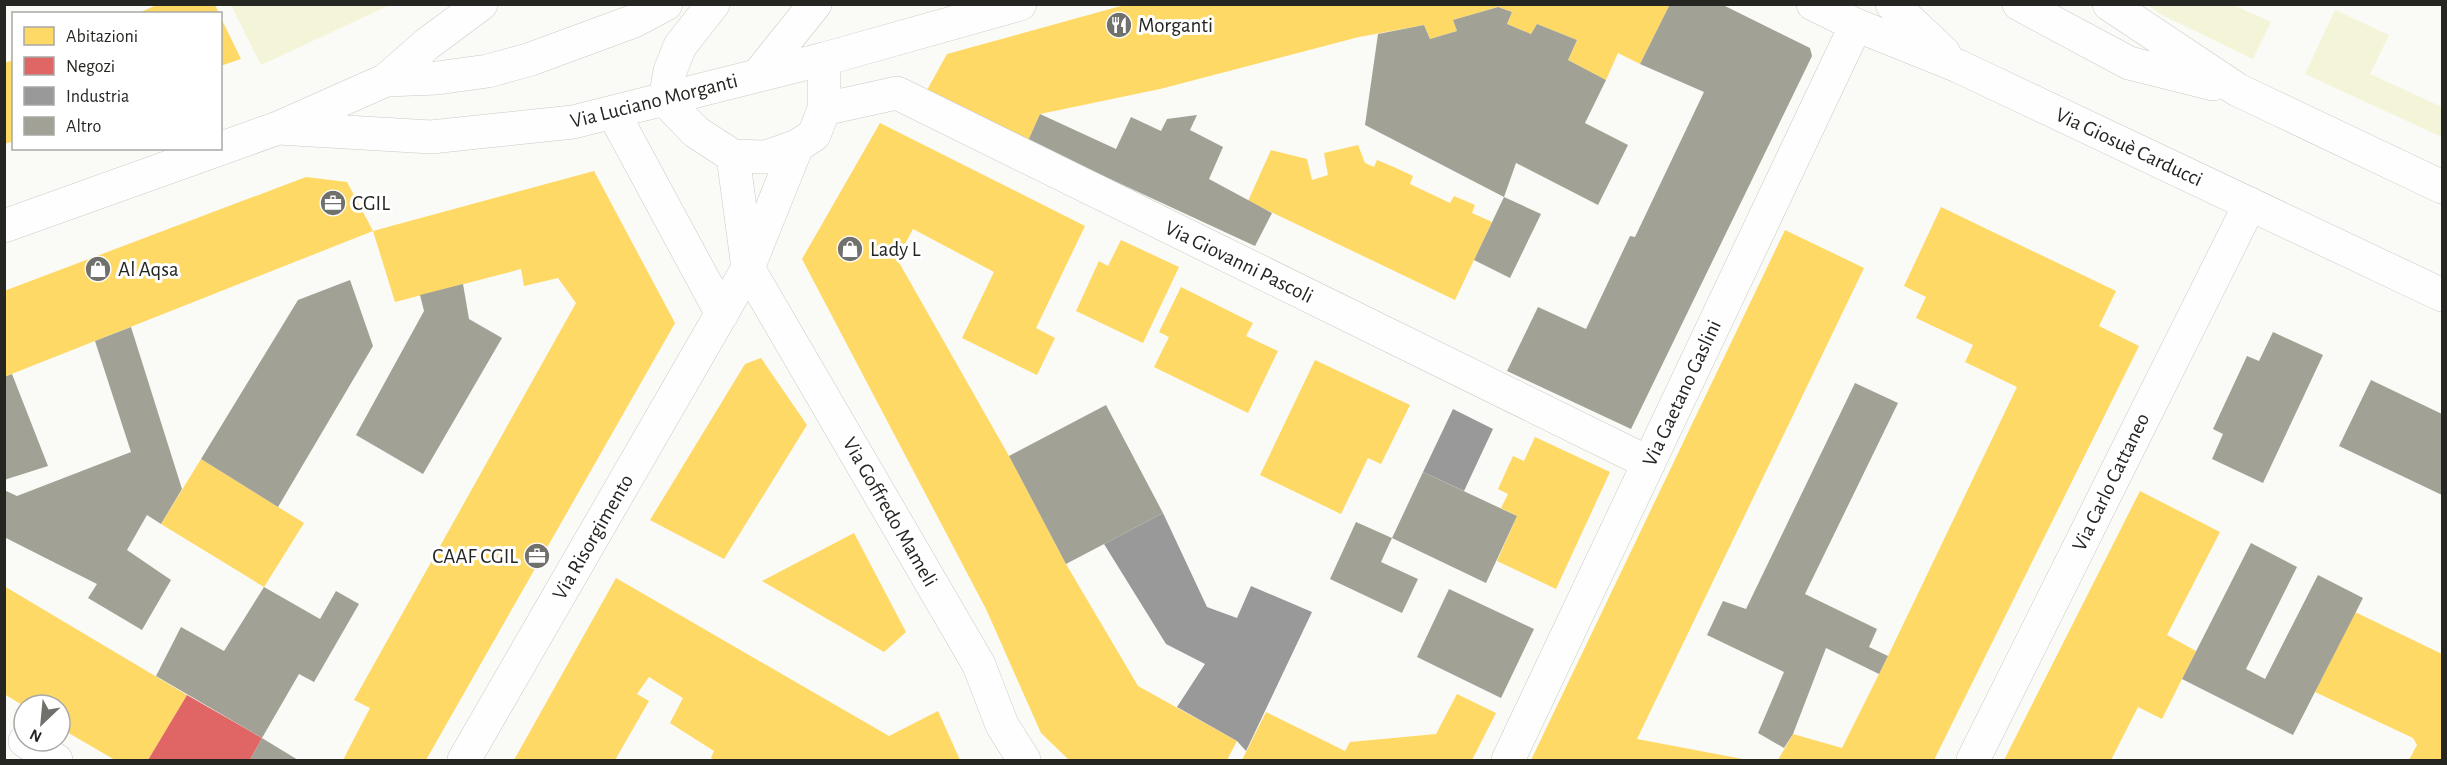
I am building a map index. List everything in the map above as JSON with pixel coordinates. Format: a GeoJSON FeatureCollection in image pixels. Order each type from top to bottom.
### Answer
{"type":"FeatureCollection","features":[{"type":"Feature","properties":{"kind":"street"},"geometry":{"type":"LineString","coordinates":[[222,148],[278,128],[386,80],[427,44],[481,4]]}},
{"type":"Feature","properties":{"kind":"street"},"geometry":{"type":"LineString","coordinates":[[386,80],[437,78],[488,70],[531,58],[634,21],[666,4]]}},
{"type":"Feature","properties":{"kind":"street"},"geometry":{"type":"LineString","coordinates":[[713,4],[680,46],[670,71],[665,100],[696,132],[733,156],[748,268]]}},
{"type":"Feature","properties":{"kind":"street"},"geometry":{"type":"LineString","coordinates":[[758,75],[815,4]]}},
{"type":"Feature","properties":{"kind":"street","name":"Via Risorgimento"},"geometry":{"type":"LineString","coordinates":[[733,156],[766,157],[797,146],[813,135],[824,109],[822,4]]}},
{"type":"Feature","properties":{"kind":"street","name":"Via Luciano Morganti"},"geometry":{"type":"LineString","coordinates":[[278,128],[431,137],[562,124],[614,114],[824,59],[1020,4]]}},
{"type":"Feature","properties":{"kind":"street","name":"Via Giosuè Carducci"},"geometry":{"type":"LineString","coordinates":[[1813,4],[1856,25],[1958,66],[2442,296]]}},
{"type":"Feature","properties":{"kind":"street"},"geometry":{"type":"LineString","coordinates":[[1892,4],[1958,66]]}},
{"type":"Feature","properties":{"kind":"street"},"geometry":{"type":"LineString","coordinates":[[2019,4],[2129,63],[2238,90]]}},
{"type":"Feature","properties":{"kind":"street"},"geometry":{"type":"LineString","coordinates":[[2109,4],[2238,90],[2442,187]]}},
{"type":"Feature","properties":{"kind":"street","name":"Via Gaetano Gaslini"},"geometry":{"type":"LineString","coordinates":[[1508,760],[1856,25]]}},
{"type":"Feature","properties":{"kind":"street","name":"Via Giovanni Pascoli"},"geometry":{"type":"LineString","coordinates":[[824,109],[897,93],[1649,463]]}},
{"type":"Feature","properties":{"kind":"street"},"geometry":{"type":"LineString","coordinates":[[614,114],[722,314]]}},
{"type":"Feature","properties":{"kind":"street","name":"Via Risorgimento"},"geometry":{"type":"LineString","coordinates":[[464,760],[748,268],[797,146]]}},
{"type":"Feature","properties":{"kind":"street"},"geometry":{"type":"LineString","coordinates":[[4,225],[216,150]]}},
{"type":"Feature","properties":{"kind":"street","name":"Via Carlo Cattaneo"},"geometry":{"type":"LineString","coordinates":[[1973,760],[2250,204]]}},
{"type":"Feature","properties":{"kind":"street","name":"Via Goffredo Mameli"},"geometry":{"type":"LineString","coordinates":[[748,268],[979,664],[1002,725],[1024,760]]}},
{"type":"Feature","properties":{"kind":"green space"},"geometry":{"type":"Polygon","coordinates":[[[231,5],[390,5],[261,65],[231,5]]]}},
{"type":"Feature","properties":{"kind":"green space"},"geometry":{"type":"Polygon","coordinates":[[[2148,5],[2233,5],[2271,22],[2253,59],[2160,14],[2148,5]]]}},
{"type":"Feature","properties":{"kind":"green space"},"geometry":{"type":"Polygon","coordinates":[[[2335,10],[2389,35],[2370,74],[2442,107],[2442,137],[2305,74],[2335,10]]]}},
{"type":"Feature","properties":{"kind":"building: Abitazioni"},"geometry":{"type":"Polygon","coordinates":[[[159,4],[215,4],[218,12],[141,12],[159,4]]]}},
{"type":"Feature","properties":{"kind":"building: Abitazioni"},"geometry":{"type":"Polygon","coordinates":[[[1128,4],[1670,4],[1640,64],[1618,53],[1606,80],[1568,60],[1577,40],[1537,24],[1531,34],[1507,24],[1512,12],[1498,7],[1453,20],[1457,31],[1430,39],[1424,25],[1359,37],[1160,89],[1040,114],[1028,141],[927,90],[947,54],[1128,4]]]}},
{"type":"Feature","properties":{"kind":"building: Abitazioni"},"geometry":{"type":"Polygon","coordinates":[[[222,20],[241,59],[222,65],[222,20]]]}},
{"type":"Feature","properties":{"kind":"building: Abitazioni"},"geometry":{"type":"Polygon","coordinates":[[[12,61],[12,142],[4,144],[4,63],[12,61]]]}},
{"type":"Feature","properties":{"kind":"building: Abitazioni"},"geometry":{"type":"Polygon","coordinates":[[[880,123],[1085,226],[1036,328],[1055,338],[1037,375],[962,338],[994,272],[913,229],[897,259],[1009,456],[1066,564],[1138,686],[1237,741],[1227,760],[1069,760],[1041,733],[986,609],[802,259],[880,123]]]}},
{"type":"Feature","properties":{"kind":"building: Abitazioni"},"geometry":{"type":"Polygon","coordinates":[[[1358,145],[1365,163],[1374,167],[1377,160],[1396,168],[1413,176],[1410,184],[1450,203],[1454,196],[1475,205],[1472,213],[1492,222],[1455,300],[1248,201],[1271,150],[1307,159],[1312,180],[1328,175],[1324,153],[1358,145]]]}},
{"type":"Feature","properties":{"kind":"building: Abitazioni"},"geometry":{"type":"Polygon","coordinates":[[[594,171],[675,323],[426,760],[343,760],[370,708],[354,700],[576,303],[558,278],[524,286],[521,269],[395,302],[373,231],[594,171]]]}},
{"type":"Feature","properties":{"kind":"building: Abitazioni"},"geometry":{"type":"Polygon","coordinates":[[[306,177],[347,182],[373,231],[4,377],[4,291],[306,177]]]}},
{"type":"Feature","properties":{"kind":"building: Abitazioni"},"geometry":{"type":"Polygon","coordinates":[[[1941,207],[2116,291],[2099,326],[2139,346],[1934,760],[1778,760],[1793,734],[1842,748],[2017,387],[1965,362],[1973,345],[1916,318],[1926,297],[1904,286],[1941,207]]]}},
{"type":"Feature","properties":{"kind":"building: Abitazioni"},"geometry":{"type":"Polygon","coordinates":[[[1785,230],[1864,268],[1637,739],[1748,760],[1531,760],[1785,230]]]}},
{"type":"Feature","properties":{"kind":"building: Abitazioni"},"geometry":{"type":"Polygon","coordinates":[[[1121,240],[1179,267],[1143,343],[1076,311],[1099,261],[1108,266],[1121,240]]]}},
{"type":"Feature","properties":{"kind":"building: Abitazioni"},"geometry":{"type":"Polygon","coordinates":[[[1181,287],[1253,323],[1246,336],[1278,351],[1248,413],[1154,367],[1169,337],[1159,332],[1181,287]]]}},
{"type":"Feature","properties":{"kind":"building: Abitazioni"},"geometry":{"type":"Polygon","coordinates":[[[761,358],[807,425],[724,559],[650,520],[745,364],[761,358]]]}},
{"type":"Feature","properties":{"kind":"building: Abitazioni"},"geometry":{"type":"Polygon","coordinates":[[[1315,360],[1410,405],[1381,464],[1368,458],[1341,514],[1260,475],[1315,360]]]}},
{"type":"Feature","properties":{"kind":"building: Abitazioni"},"geometry":{"type":"Polygon","coordinates":[[[1535,437],[1610,472],[1556,589],[1497,561],[1517,516],[1501,508],[1508,494],[1498,489],[1513,456],[1524,461],[1535,437]]]}},
{"type":"Feature","properties":{"kind":"building: Abitazioni"},"geometry":{"type":"Polygon","coordinates":[[[201,459],[304,523],[264,587],[161,524],[201,459]]]}},
{"type":"Feature","properties":{"kind":"building: Abitazioni"},"geometry":{"type":"Polygon","coordinates":[[[2140,491],[2220,532],[2167,635],[2196,651],[2162,719],[2138,707],[2111,760],[2004,760],[2140,491]]]}},
{"type":"Feature","properties":{"kind":"building: Abitazioni"},"geometry":{"type":"Polygon","coordinates":[[[854,533],[906,632],[884,652],[762,581],[854,533]]]}},
{"type":"Feature","properties":{"kind":"building: Abitazioni"},"geometry":{"type":"Polygon","coordinates":[[[616,578],[889,736],[938,711],[960,760],[715,760],[711,758],[714,751],[670,723],[683,698],[649,677],[637,694],[649,701],[615,760],[514,760],[616,578]]]}},
{"type":"Feature","properties":{"kind":"building: Abitazioni"},"geometry":{"type":"Polygon","coordinates":[[[4,586],[187,695],[148,760],[115,760],[72,735],[72,693],[12,693],[12,699],[4,694],[4,586]]]}},
{"type":"Feature","properties":{"kind":"building: Abitazioni"},"geometry":{"type":"Polygon","coordinates":[[[2355,612],[2442,654],[2442,760],[2409,760],[2417,745],[2413,738],[2315,692],[2355,612]]]}},
{"type":"Feature","properties":{"kind":"building: Abitazioni"},"geometry":{"type":"Polygon","coordinates":[[[1457,694],[1496,713],[1472,760],[1242,760],[1266,712],[1345,751],[1350,742],[1436,734],[1457,694]]]}},
{"type":"Feature","properties":{"kind":"building: Negozi"},"geometry":{"type":"Polygon","coordinates":[[[187,695],[262,738],[250,760],[148,760],[187,695]]]}},
{"type":"Feature","properties":{"kind":"building: Industria"},"geometry":{"type":"Polygon","coordinates":[[[1453,409],[1493,429],[1464,491],[1423,472],[1453,409]]]}},
{"type":"Feature","properties":{"kind":"building: Industria"},"geometry":{"type":"Polygon","coordinates":[[[1163,513],[1207,607],[1237,618],[1251,586],[1312,612],[1246,751],[1237,741],[1177,707],[1205,664],[1166,644],[1104,544],[1163,513]]]}},
{"type":"Feature","properties":{"kind":"building: Altro"},"geometry":{"type":"Polygon","coordinates":[[[1670,4],[1721,4],[1810,48],[1812,56],[1631,429],[1507,371],[1538,307],[1586,329],[1630,236],[1635,237],[1704,92],[1640,64],[1670,4]]]}},
{"type":"Feature","properties":{"kind":"building: Altro"},"geometry":{"type":"Polygon","coordinates":[[[1498,7],[1512,12],[1507,24],[1531,34],[1537,24],[1577,40],[1568,60],[1606,80],[1585,123],[1628,145],[1598,205],[1516,163],[1504,197],[1365,125],[1378,34],[1424,25],[1430,39],[1457,31],[1453,20],[1498,7]]]}},
{"type":"Feature","properties":{"kind":"building: Altro"},"geometry":{"type":"Polygon","coordinates":[[[1040,114],[1116,149],[1131,117],[1161,131],[1167,119],[1197,115],[1190,130],[1223,147],[1209,179],[1272,213],[1255,246],[1028,141],[1040,114]]]}},
{"type":"Feature","properties":{"kind":"building: Altro"},"geometry":{"type":"Polygon","coordinates":[[[1504,197],[1541,214],[1510,278],[1474,260],[1504,197]]]}},
{"type":"Feature","properties":{"kind":"building: Altro"},"geometry":{"type":"Polygon","coordinates":[[[350,280],[373,346],[278,507],[201,459],[298,300],[350,280]]]}},
{"type":"Feature","properties":{"kind":"building: Altro"},"geometry":{"type":"Polygon","coordinates":[[[463,284],[469,319],[502,338],[423,474],[356,435],[424,311],[420,295],[463,284]]]}},
{"type":"Feature","properties":{"kind":"building: Altro"},"geometry":{"type":"Polygon","coordinates":[[[131,327],[182,489],[161,524],[147,515],[127,550],[171,580],[142,630],[88,598],[97,584],[4,537],[4,490],[17,496],[131,452],[95,341],[131,327]]]}},
{"type":"Feature","properties":{"kind":"building: Altro"},"geometry":{"type":"Polygon","coordinates":[[[2273,332],[2323,355],[2263,483],[2212,459],[2223,434],[2213,429],[2247,356],[2259,361],[2273,332]]]}},
{"type":"Feature","properties":{"kind":"building: Altro"},"geometry":{"type":"Polygon","coordinates":[[[12,374],[48,466],[4,480],[4,377],[12,374]]]}},
{"type":"Feature","properties":{"kind":"building: Altro"},"geometry":{"type":"Polygon","coordinates":[[[2371,380],[2442,414],[2442,495],[2339,446],[2371,380]]]}},
{"type":"Feature","properties":{"kind":"building: Altro"},"geometry":{"type":"Polygon","coordinates":[[[1855,383],[1898,403],[1805,594],[1877,629],[1869,647],[1888,656],[1879,674],[1826,648],[1793,734],[1784,748],[1758,733],[1784,672],[1707,635],[1723,601],[1746,609],[1855,383]]]}},
{"type":"Feature","properties":{"kind":"building: Altro"},"geometry":{"type":"Polygon","coordinates":[[[1106,405],[1163,513],[1066,564],[1009,456],[1106,405]]]}},
{"type":"Feature","properties":{"kind":"building: Altro"},"geometry":{"type":"Polygon","coordinates":[[[1423,472],[1517,516],[1486,583],[1392,538],[1423,472]]]}},
{"type":"Feature","properties":{"kind":"building: Altro"},"geometry":{"type":"Polygon","coordinates":[[[1356,522],[1392,538],[1381,562],[1418,579],[1402,613],[1330,579],[1356,522]]]}},
{"type":"Feature","properties":{"kind":"building: Altro"},"geometry":{"type":"Polygon","coordinates":[[[2251,543],[2297,567],[2246,669],[2265,679],[2318,575],[2363,598],[2293,735],[2182,679],[2251,543]]]}},
{"type":"Feature","properties":{"kind":"building: Altro"},"geometry":{"type":"Polygon","coordinates":[[[264,587],[320,619],[336,591],[359,604],[314,682],[299,674],[262,738],[156,676],[181,627],[224,651],[264,587]]]}},
{"type":"Feature","properties":{"kind":"building: Altro"},"geometry":{"type":"Polygon","coordinates":[[[1449,589],[1534,629],[1501,698],[1417,657],[1449,589]]]}},
{"type":"Feature","properties":{"kind":"building: Altro"},"geometry":{"type":"Polygon","coordinates":[[[262,738],[298,760],[250,760],[262,738]]]}},
{"type":"Feature","properties":{"kind":"place","name":"Morganti"},"geometry":{"type":"Point","coordinates":[1119,25]}},
{"type":"Feature","properties":{"kind":"place","name":"CGIL"},"geometry":{"type":"Point","coordinates":[333,203]}},
{"type":"Feature","properties":{"kind":"place","name":"Lady L"},"geometry":{"type":"Point","coordinates":[850,249]}},
{"type":"Feature","properties":{"kind":"place","name":"Al Aqsa"},"geometry":{"type":"Point","coordinates":[98,269]}},
{"type":"Feature","properties":{"kind":"place","name":"CAAF CGIL"},"geometry":{"type":"Point","coordinates":[537,556]}}]}
